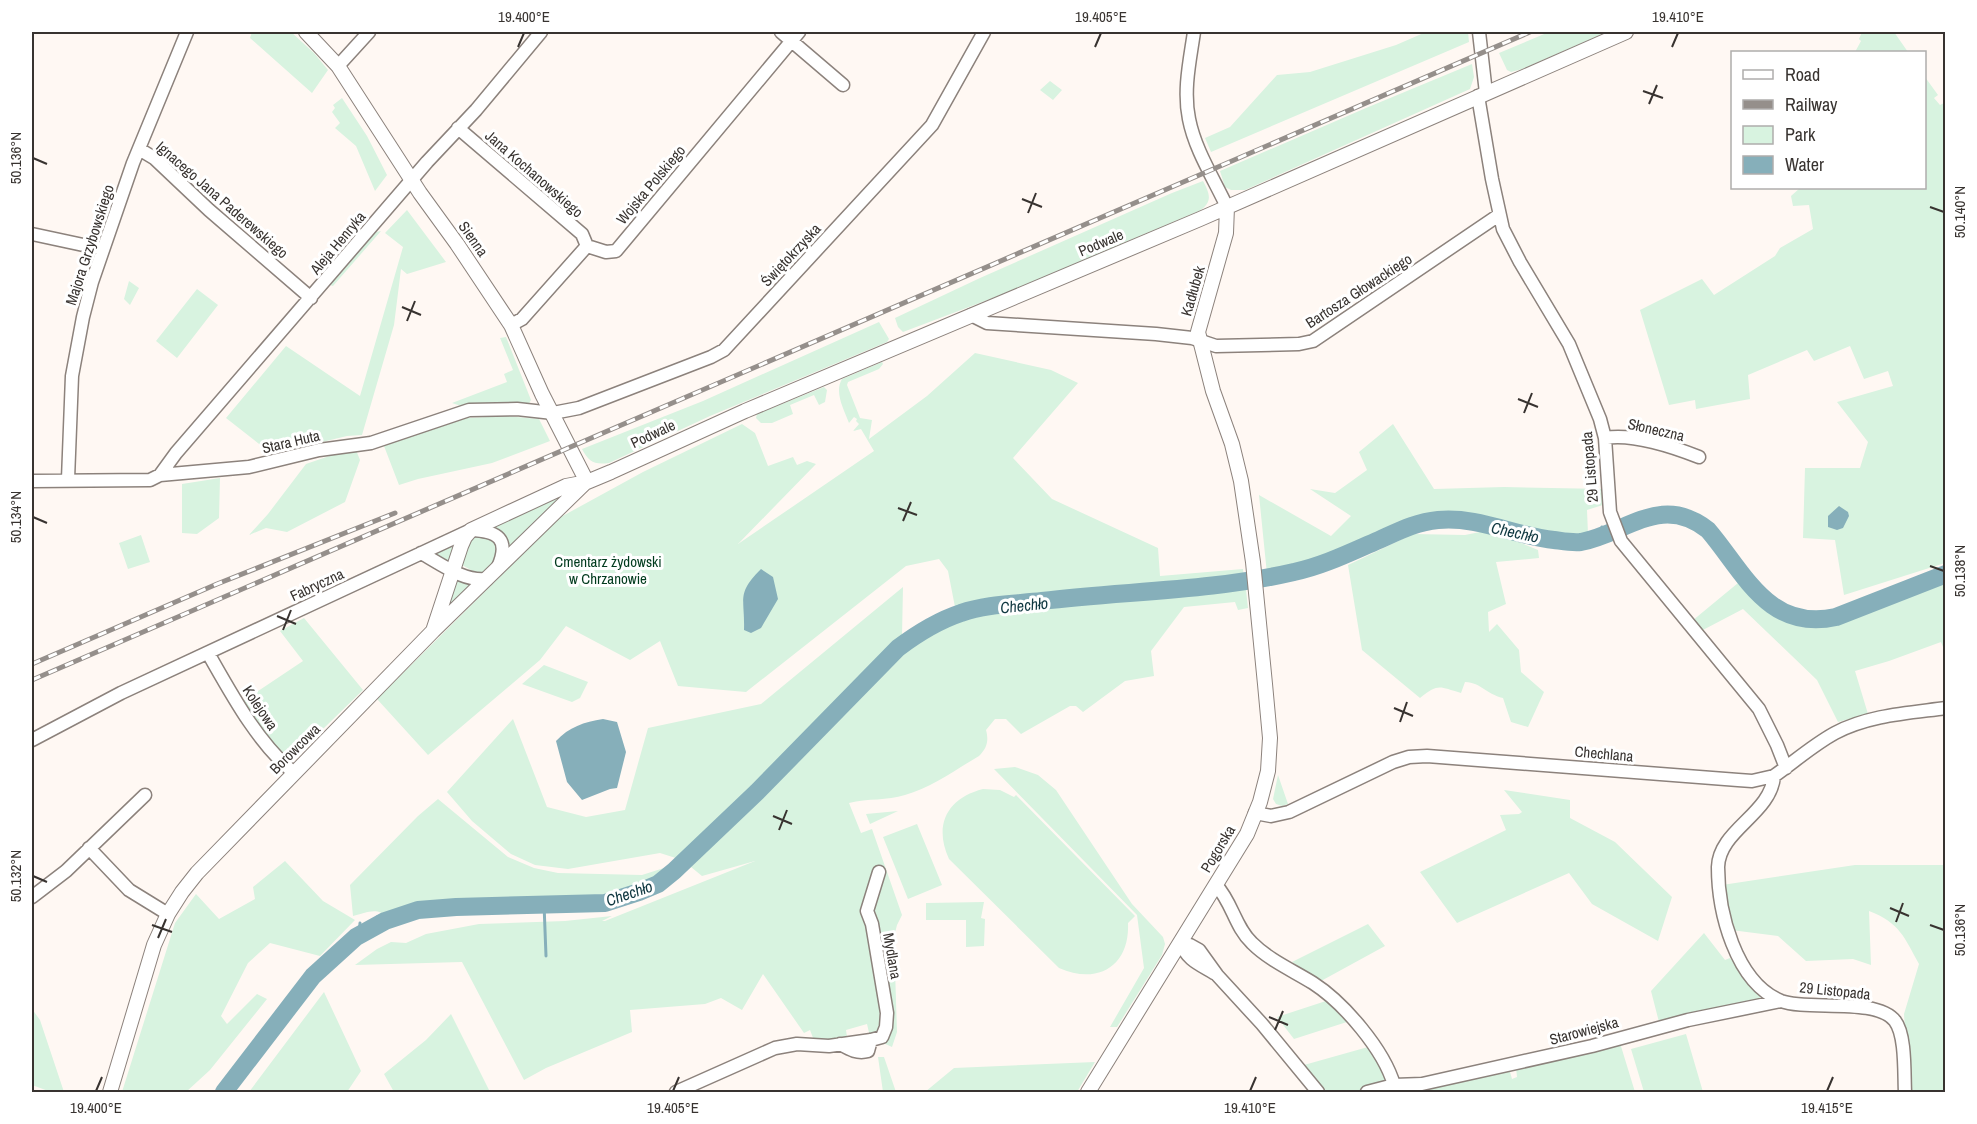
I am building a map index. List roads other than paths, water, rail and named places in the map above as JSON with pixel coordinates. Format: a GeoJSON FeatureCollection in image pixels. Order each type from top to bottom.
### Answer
{"type":"FeatureCollection","features":[{"type":"Feature","properties":{"kind":"street","name":"Majora Grzybowskiego"},"geometry":{"type":"LineString","coordinates":[[68,479],[72,376],[83,316],[102,249],[139,149],[187,32]]}},
{"type":"Feature","properties":{"kind":"street","name":"Sienna"},"geometry":{"type":"LineString","coordinates":[[306,32],[338,66],[511,325],[542,394],[587,482]]}},
{"type":"Feature","properties":{"kind":"street"},"geometry":{"type":"LineString","coordinates":[[338,66],[369,32]]}},
{"type":"Feature","properties":{"kind":"street","name":"Aleja Henryka"},"geometry":{"type":"LineString","coordinates":[[160,475],[176,453],[412,180],[476,110],[541,32]]}},
{"type":"Feature","properties":{"kind":"street"},"geometry":{"type":"LineString","coordinates":[[781,32],[796,36],[843,85]]}},
{"type":"Feature","properties":{"kind":"street","name":"Świętokrzyska"},"geometry":{"type":"LineString","coordinates":[[553,413],[579,408],[606,399],[724,350],[932,125],[984,32]]}},
{"type":"Feature","properties":{"kind":"street","name":"Kadłubek"},"geometry":{"type":"LineString","coordinates":[[1194,32],[1187,73],[1189,120],[1199,148],[1227,207],[1227,232],[1198,333],[1213,391],[1238,466],[1255,591]]}},
{"type":"Feature","properties":{"kind":"street","name":"29 Listopada"},"geometry":{"type":"LineString","coordinates":[[1479,32],[1482,94],[1503,230],[1569,344],[1590,391],[1605,438],[1609,509],[1613,525],[1621,541],[1759,709],[1786,768]]}},
{"type":"Feature","properties":{"kind":"street","name":"Podwale"},"geometry":{"type":"LineString","coordinates":[[587,482],[745,411],[1227,207],[1626,32]]}},
{"type":"Feature","properties":{"kind":"street","name":"Wojska Polskiego"},"geometry":{"type":"LineString","coordinates":[[587,246],[606,252],[616,250],[796,36]]}},
{"type":"Feature","properties":{"kind":"street","name":"Jana Kochanowskiego"},"geometry":{"type":"LineString","coordinates":[[458,128],[582,234],[587,246]]}},
{"type":"Feature","properties":{"kind":"street","name":"Ignacego Jana Paderewskiego"},"geometry":{"type":"LineString","coordinates":[[139,149],[154,158],[209,210],[311,298]]}},
{"type":"Feature","properties":{"kind":"street","name":"Bartosza Głowackiego"},"geometry":{"type":"LineString","coordinates":[[971,315],[987,323],[1156,334],[1200,340],[1216,345],[1299,344],[1313,340],[1499,215]]}},
{"type":"Feature","properties":{"kind":"street"},"geometry":{"type":"LineString","coordinates":[[32,234],[102,249]]}},
{"type":"Feature","properties":{"kind":"street"},"geometry":{"type":"LineString","coordinates":[[511,325],[522,319],[587,246]]}},
{"type":"Feature","properties":{"kind":"street","name":"Stara Huta"},"geometry":{"type":"LineString","coordinates":[[32,481],[150,480],[160,475],[249,467],[319,450],[371,443],[469,410],[517,409],[553,413]]}},
{"type":"Feature","properties":{"kind":"street","name":"Słoneczna"},"geometry":{"type":"LineString","coordinates":[[1605,438],[1615,436],[1649,442],[1699,457]]}},
{"type":"Feature","properties":{"kind":"street","name":"Fabryczna"},"geometry":{"type":"LineString","coordinates":[[32,740],[113,697],[421,553],[566,486],[587,482]]}},
{"type":"Feature","properties":{"kind":"street","name":"Borowcowa"},"geometry":{"type":"LineString","coordinates":[[110,1092],[154,945],[168,914],[182,892],[197,873],[433,631],[587,482]]}},
{"type":"Feature","properties":{"kind":"street"},"geometry":{"type":"LineString","coordinates":[[433,631],[465,537],[471,530],[487,531],[498,535],[503,543],[504,555],[498,568]]}},
{"type":"Feature","properties":{"kind":"street"},"geometry":{"type":"LineString","coordinates":[[421,553],[464,577],[476,580],[487,579]]}},
{"type":"Feature","properties":{"kind":"street","name":"Pogorska"},"geometry":{"type":"LineString","coordinates":[[1088,1092],[1248,834],[1260,802],[1268,771],[1270,738],[1255,591]]}},
{"type":"Feature","properties":{"kind":"street","name":"Kolejowa"},"geometry":{"type":"LineString","coordinates":[[208,654],[254,728],[294,774]]}},
{"type":"Feature","properties":{"kind":"street"},"geometry":{"type":"LineString","coordinates":[[1774,777],[1821,741],[1837,732],[1893,715],[1946,708]]}},
{"type":"Feature","properties":{"kind":"street","name":"Chechlana"},"geometry":{"type":"LineString","coordinates":[[1255,813],[1270,816],[1289,813],[1392,762],[1427,756],[1752,781],[1774,777]]}},
{"type":"Feature","properties":{"kind":"street","name":"29 Listopada"},"geometry":{"type":"LineString","coordinates":[[1774,777],[1772,788],[1764,802],[1727,843],[1719,856],[1721,908],[1735,954],[1747,973],[1762,988],[1781,1001],[1859,1006],[1883,1012],[1896,1021],[1902,1043],[1905,1092]]}},
{"type":"Feature","properties":{"kind":"street"},"geometry":{"type":"LineString","coordinates":[[32,897],[66,871],[145,795]]}},
{"type":"Feature","properties":{"kind":"street"},"geometry":{"type":"LineString","coordinates":[[89,848],[129,890],[168,914]]}},
{"type":"Feature","properties":{"kind":"street","name":"Mydlana"},"geometry":{"type":"LineString","coordinates":[[676,1092],[775,1048],[797,1044],[829,1046],[840,1044],[852,1051],[862,1053],[868,1051],[871,1040],[882,1036],[886,1027],[887,1014],[874,947],[872,924],[867,911],[879,872]]}},
{"type":"Feature","properties":{"kind":"street"},"geometry":{"type":"LineString","coordinates":[[1216,885],[1227,899],[1236,921],[1250,942],[1321,989],[1356,1022],[1390,1070],[1394,1085]]}},
{"type":"Feature","properties":{"kind":"street"},"geometry":{"type":"LineString","coordinates":[[1181,943],[1185,954],[1192,961],[1217,975],[1269,1032],[1318,1092]]}},
{"type":"Feature","properties":{"kind":"street","name":"Starowiejska"},"geometry":{"type":"LineString","coordinates":[[1367,1092],[1394,1085],[1422,1084],[1592,1046],[1688,1020],[1781,1001]]}},
{"type":"Feature","properties":{"kind":"water"},"geometry":{"type":"Polygon","coordinates":[[[1839,506],[1848,512],[1849,516],[1843,528],[1837,530],[1828,527],[1828,516],[1839,506]]]}},
{"type":"Feature","properties":{"kind":"water"},"geometry":{"type":"Polygon","coordinates":[[[761,569],[773,577],[778,599],[761,628],[751,633],[744,630],[744,597],[748,585],[761,569]]]}},
{"type":"Feature","properties":{"kind":"water"},"geometry":{"type":"Polygon","coordinates":[[[603,719],[617,722],[626,752],[617,788],[582,800],[567,782],[556,741],[577,726],[603,719]]]}},
{"type":"Feature","properties":{"kind":"waterway","name":"Chechło"},"geometry":{"type":"LineString","coordinates":[[224,1092],[313,976],[356,937],[385,921],[418,910],[605,903],[658,884],[757,792],[898,648],[920,632],[952,616],[971,610],[1001,605],[1200,587],[1263,578],[1316,566],[1408,527],[1438,520],[1468,521],[1539,538],[1581,542],[1644,519],[1659,515],[1675,515],[1691,520],[1708,530],[1746,580],[1775,607],[1792,616],[1812,619],[1836,617],[1946,574]]}},
{"type":"Feature","properties":{"kind":"waterway","name":"Chechło"},"geometry":{"type":"LineString","coordinates":[[1601,535],[1602,527]]}},
{"type":"Feature","properties":{"kind":"waterway"},"geometry":{"type":"LineString","coordinates":[[544,904],[546,956]]}},
{"type":"Feature","properties":{"kind":"waterway","name":"Chechło"},"geometry":{"type":"LineString","coordinates":[[377,917],[379,924]]}},
{"type":"Feature","properties":{"kind":"waterway"},"geometry":{"type":"LineString","coordinates":[[359,935],[360,923]]}},
{"type":"Feature","properties":{"kind":"railway"},"geometry":{"type":"LineString","coordinates":[[32,680],[1530,32]]}},
{"type":"Feature","properties":{"kind":"railway"},"geometry":{"type":"LineString","coordinates":[[32,664],[217,584],[395,513]]}},
{"type":"Feature","properties":{"kind":"park label","name":"Cmentarz żydowski w Chrzanowie"},"geometry":{"type":"Point","coordinates":[608,570]}}]}
